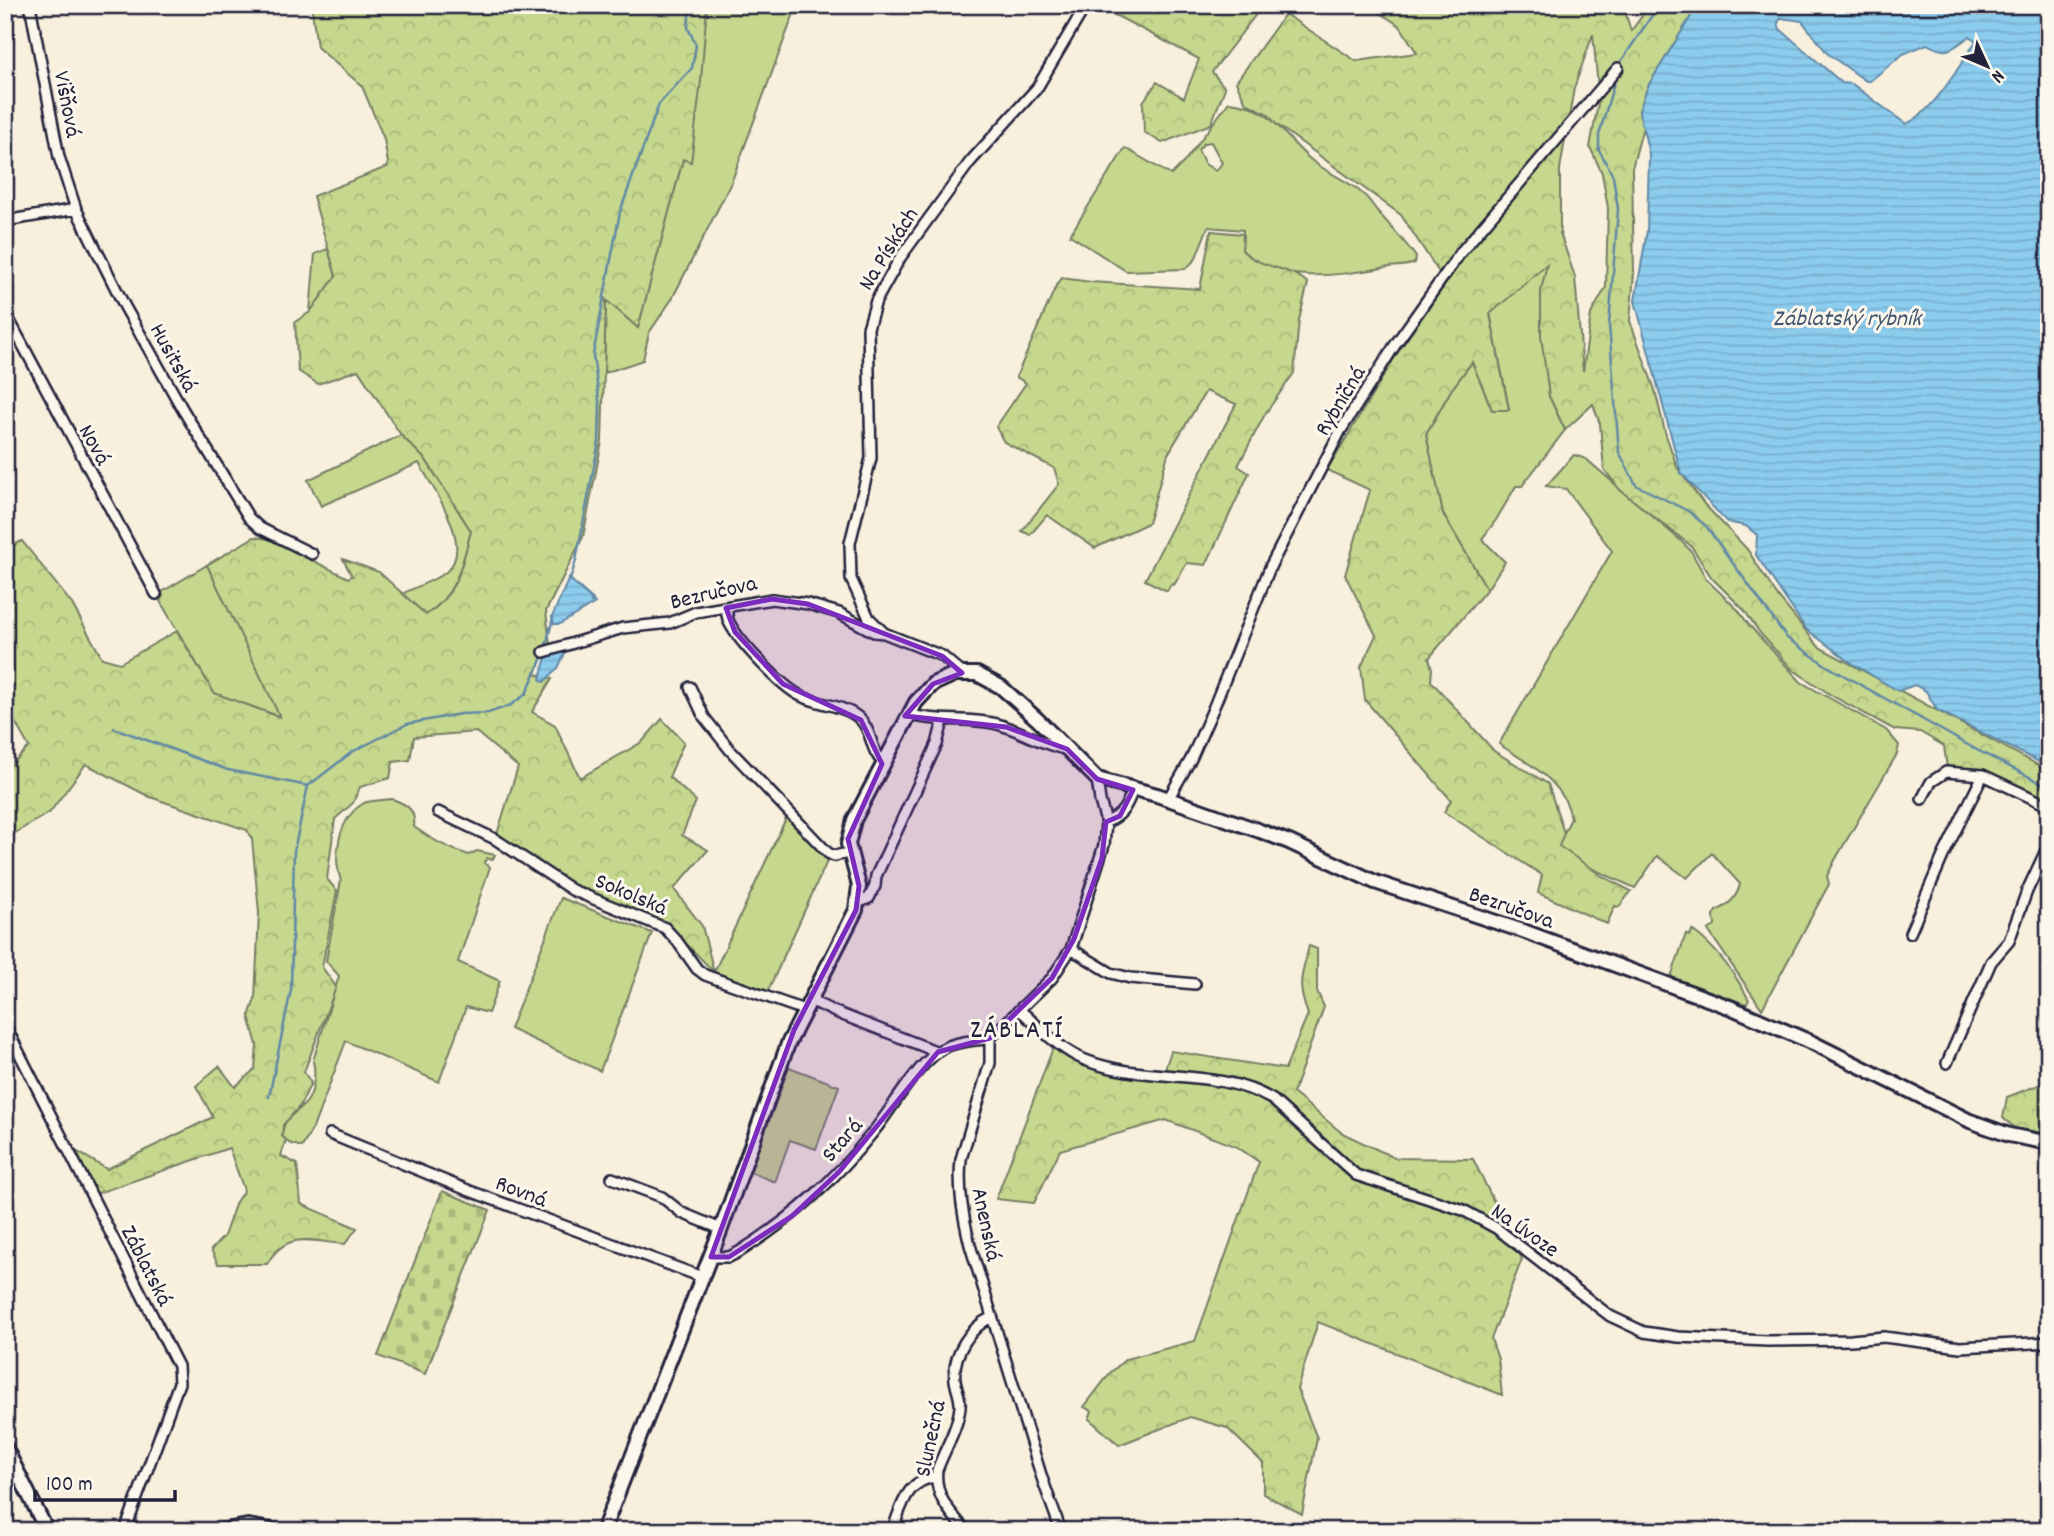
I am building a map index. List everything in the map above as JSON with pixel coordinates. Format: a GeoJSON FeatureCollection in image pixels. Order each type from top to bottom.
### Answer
{"type":"FeatureCollection","features":[{"type":"Feature","properties":{"kind":"main road","name":"Bezručova"},"geometry":{"type":"LineString","coordinates":[[962,673],[985,677],[1006,691],[1097,779],[1168,799],[1289,842],[1375,882],[1535,936],[1731,1008],[1813,1044],[1970,1121],[2009,1135],[2049,1143]]}},
{"type":"Feature","properties":{"kind":"main road"},"geometry":{"type":"LineString","coordinates":[[603,1531],[711,1257],[783,1059],[859,902],[859,886],[849,853],[848,839],[854,821],[908,714],[921,695],[946,677],[962,673]]}},
{"type":"Feature","properties":{"kind":"main road"},"geometry":{"type":"LineString","coordinates":[[5,1447],[47,1531]]}},
{"type":"Feature","properties":{"kind":"main road"},"geometry":{"type":"LineString","coordinates":[[221,1531],[248,1526],[276,1531]]}},
{"type":"Feature","properties":{"kind":"street","name":"Višňová"},"geometry":{"type":"LineString","coordinates":[[30,5],[60,158],[76,209]]}},
{"type":"Feature","properties":{"kind":"street","name":"Na Pískách"},"geometry":{"type":"LineString","coordinates":[[884,633],[869,618],[851,579],[850,543],[871,458],[868,328],[871,312],[883,286],[919,230],[970,162],[1037,88],[1086,5]]}},
{"type":"Feature","properties":{"kind":"street","name":"Rybničná"},"geometry":{"type":"LineString","coordinates":[[1168,799],[1191,759],[1271,565],[1341,430],[1397,342],[1461,252],[1618,68]]}},
{"type":"Feature","properties":{"kind":"street"},"geometry":{"type":"LineString","coordinates":[[5,221],[76,209]]}},
{"type":"Feature","properties":{"kind":"street","name":"Husitská"},"geometry":{"type":"LineString","coordinates":[[76,209],[125,307],[248,518],[260,528],[312,554]]}},
{"type":"Feature","properties":{"kind":"street","name":"Nová"},"geometry":{"type":"LineString","coordinates":[[5,312],[156,594]]}},
{"type":"Feature","properties":{"kind":"street","name":"Bezručova"},"geometry":{"type":"LineString","coordinates":[[544,653],[623,628],[670,623],[696,612],[772,599],[808,604],[839,613],[874,632],[884,633],[942,656],[962,673]]}},
{"type":"Feature","properties":{"kind":"street"},"geometry":{"type":"LineString","coordinates":[[726,608],[728,621],[735,632],[783,684],[802,696],[849,712],[861,720],[875,754],[883,762]]}},
{"type":"Feature","properties":{"kind":"street"},"geometry":{"type":"LineString","coordinates":[[690,687],[704,717],[730,750],[828,853],[834,856],[849,853]]}},
{"type":"Feature","properties":{"kind":"street"},"geometry":{"type":"LineString","coordinates":[[908,714],[943,721],[994,723],[1017,730],[1051,746],[1067,749]]}},
{"type":"Feature","properties":{"kind":"street"},"geometry":{"type":"LineString","coordinates":[[859,902],[869,898],[875,886],[876,876],[937,744],[943,721]]}},
{"type":"Feature","properties":{"kind":"street"},"geometry":{"type":"LineString","coordinates":[[1922,799],[1931,782],[1947,772],[1983,775],[2049,806]]}},
{"type":"Feature","properties":{"kind":"street"},"geometry":{"type":"LineString","coordinates":[[1910,933],[1943,856],[1983,775]]}},
{"type":"Feature","properties":{"kind":"street"},"geometry":{"type":"LineString","coordinates":[[990,1038],[1021,1011],[1057,972],[1071,949],[1102,858],[1106,822],[1097,779]]}},
{"type":"Feature","properties":{"kind":"street"},"geometry":{"type":"LineString","coordinates":[[1106,822],[1120,816],[1133,790]]}},
{"type":"Feature","properties":{"kind":"street","name":"Sokolská"},"geometry":{"type":"LineString","coordinates":[[438,812],[495,839],[572,890],[665,928],[697,969],[705,975],[835,1012],[938,1052]]}},
{"type":"Feature","properties":{"kind":"street"},"geometry":{"type":"LineString","coordinates":[[1947,1063],[1991,962],[2009,941],[2027,891],[2049,844]]}},
{"type":"Feature","properties":{"kind":"street"},"geometry":{"type":"LineString","coordinates":[[1071,949],[1111,973],[1130,978],[1195,984]]}},
{"type":"Feature","properties":{"kind":"street","name":"Na Úvoze"},"geometry":{"type":"LineString","coordinates":[[1021,1011],[1068,1052],[1096,1064],[1235,1083],[1261,1093],[1273,1100],[1356,1175],[1462,1210],[1496,1228],[1611,1316],[1644,1332],[1678,1337],[1768,1341],[1884,1337],[1960,1347],[2049,1342]]}},
{"type":"Feature","properties":{"kind":"street","name":"Záblatská"},"geometry":{"type":"LineString","coordinates":[[5,1026],[178,1366],[178,1383],[125,1531]]}},
{"type":"Feature","properties":{"kind":"street","name":"Stará"},"geometry":{"type":"LineString","coordinates":[[711,1257],[729,1257],[739,1252],[792,1216],[817,1195],[873,1132],[920,1070],[938,1052],[958,1044],[990,1038]]}},
{"type":"Feature","properties":{"kind":"street","name":"Anenská"},"geometry":{"type":"LineString","coordinates":[[990,1038],[990,1063],[961,1159],[960,1207],[1042,1478],[1061,1531]]}},
{"type":"Feature","properties":{"kind":"street","name":"Rovná"},"geometry":{"type":"LineString","coordinates":[[330,1134],[470,1191],[702,1277]]}},
{"type":"Feature","properties":{"kind":"street"},"geometry":{"type":"LineString","coordinates":[[612,1178],[662,1197],[682,1213],[721,1229]]}},
{"type":"Feature","properties":{"kind":"street","name":"Slunečná"},"geometry":{"type":"LineString","coordinates":[[966,1531],[940,1497],[936,1477],[960,1407],[956,1370],[964,1343],[976,1326],[992,1317]]}},
{"type":"Feature","properties":{"kind":"street"},"geometry":{"type":"LineString","coordinates":[[892,1531],[913,1486],[920,1480],[936,1477]]}},
{"type":"Feature","properties":{"kind":"highlighted area"},"geometry":{"type":"Polygon","coordinates":[[[772,599],[808,604],[942,656],[962,673],[933,684],[905,716],[1006,727],[1067,749],[1097,779],[1133,790],[1120,816],[1106,822],[1102,858],[1074,939],[1052,978],[990,1038],[938,1052],[839,1172],[792,1216],[729,1257],[711,1257],[794,1030],[856,910],[859,886],[848,839],[882,764],[861,720],[783,684],[735,632],[726,608],[772,599]]]}},
{"type":"Feature","properties":{"kind":"green space"},"geometry":{"type":"Polygon","coordinates":[[[315,5],[707,5],[691,162],[683,159],[638,328],[606,300],[602,441],[583,537],[546,611],[550,644],[544,651],[536,674],[552,679],[532,712],[555,725],[580,778],[642,742],[662,719],[684,742],[669,777],[696,801],[682,835],[708,850],[674,889],[702,926],[714,972],[670,927],[577,887],[497,834],[518,767],[476,732],[414,737],[410,760],[393,762],[390,778],[360,787],[353,803],[335,819],[327,879],[337,891],[322,967],[336,987],[304,1072],[311,1083],[300,1106],[283,1125],[282,1136],[286,1140],[281,1156],[297,1164],[301,1204],[357,1228],[345,1244],[302,1240],[283,1246],[267,1264],[218,1264],[211,1250],[224,1236],[236,1202],[244,1190],[229,1148],[95,1194],[76,1151],[107,1169],[213,1117],[196,1086],[219,1066],[235,1087],[255,1069],[257,1045],[249,1016],[255,999],[259,912],[252,839],[247,830],[150,797],[86,764],[50,812],[5,839],[5,771],[29,747],[5,704],[5,549],[22,541],[72,604],[102,658],[120,663],[177,631],[214,693],[280,717],[207,565],[254,537],[269,539],[348,578],[352,576],[343,559],[379,572],[426,615],[437,607],[452,588],[471,531],[426,460],[401,435],[358,370],[318,384],[298,371],[295,322],[310,312],[336,276],[313,196],[387,167],[388,163],[384,139],[362,86],[317,47],[312,10],[315,5]]]}},
{"type":"Feature","properties":{"kind":"green space"},"geometry":{"type":"Polygon","coordinates":[[[706,5],[797,5],[731,183],[672,299],[649,333],[643,360],[604,373],[606,299],[638,328],[683,159],[691,161],[706,5]]]}},
{"type":"Feature","properties":{"kind":"green space"},"geometry":{"type":"Polygon","coordinates":[[[1096,5],[1263,5],[1212,72],[1225,88],[1211,124],[1162,143],[1144,132],[1143,102],[1157,82],[1184,98],[1199,59],[1096,5]]]}},
{"type":"Feature","properties":{"kind":"green space"},"geometry":{"type":"Polygon","coordinates":[[[1368,5],[1623,5],[1631,31],[1650,5],[1698,5],[1648,86],[1639,111],[1643,127],[1632,168],[1634,273],[1630,321],[1655,390],[1677,467],[1704,504],[1747,549],[1778,597],[1819,647],[2049,771],[2049,802],[2000,780],[1947,768],[1944,746],[1920,732],[1895,730],[1834,697],[1792,669],[1760,633],[1744,610],[1712,578],[1691,546],[1620,490],[1604,469],[1600,424],[1593,404],[1565,430],[1549,396],[1541,336],[1541,291],[1547,264],[1490,314],[1509,410],[1492,410],[1472,362],[1451,390],[1426,434],[1443,514],[1487,589],[1429,658],[1431,681],[1494,751],[1548,784],[1564,833],[1559,846],[1602,876],[1631,891],[1619,907],[1615,906],[1607,924],[1538,893],[1542,875],[1444,812],[1451,800],[1365,700],[1361,667],[1376,635],[1345,575],[1370,490],[1327,470],[1398,352],[1446,283],[1401,215],[1276,124],[1268,114],[1246,103],[1236,82],[1285,14],[1356,61],[1417,53],[1400,26],[1368,5]],[[1593,34],[1574,88],[1560,169],[1560,233],[1575,277],[1583,371],[1591,314],[1606,287],[1608,208],[1602,173],[1590,147],[1599,98],[1593,34]]]}},
{"type":"Feature","properties":{"kind":"green space"},"geometry":{"type":"Polygon","coordinates":[[[1229,102],[1256,109],[1275,123],[1310,159],[1366,197],[1416,257],[1415,263],[1328,275],[1290,273],[1272,269],[1242,250],[1243,230],[1208,227],[1195,260],[1185,269],[1126,271],[1070,235],[1125,148],[1171,175],[1229,102]],[[1211,142],[1204,143],[1198,150],[1205,164],[1216,171],[1222,163],[1211,142]]]}},
{"type":"Feature","properties":{"kind":"green space"},"geometry":{"type":"Polygon","coordinates":[[[1211,231],[1243,234],[1242,250],[1249,256],[1292,273],[1308,283],[1299,320],[1294,373],[1265,414],[1238,466],[1249,473],[1206,565],[1187,563],[1174,585],[1171,584],[1167,591],[1145,580],[1236,404],[1206,391],[1168,454],[1148,523],[1095,548],[1047,515],[1030,535],[1022,531],[1059,484],[1054,468],[1004,442],[996,427],[1026,383],[1016,377],[1062,278],[1200,289],[1211,231]]]}},
{"type":"Feature","properties":{"kind":"green space"},"geometry":{"type":"Polygon","coordinates":[[[328,249],[336,276],[310,312],[315,254],[328,249]]]}},
{"type":"Feature","properties":{"kind":"green space"},"geometry":{"type":"Polygon","coordinates":[[[1548,263],[1541,291],[1549,396],[1565,430],[1522,486],[1516,486],[1482,539],[1505,562],[1487,589],[1443,514],[1426,435],[1451,390],[1473,361],[1492,410],[1509,409],[1490,313],[1548,263]]]}},
{"type":"Feature","properties":{"kind":"green space"},"geometry":{"type":"Polygon","coordinates":[[[401,435],[426,460],[471,531],[457,578],[445,598],[426,615],[402,594],[446,572],[454,561],[456,548],[449,518],[419,463],[321,506],[308,480],[401,435]]]}},
{"type":"Feature","properties":{"kind":"green space"},"geometry":{"type":"Polygon","coordinates":[[[1574,455],[1586,459],[1691,551],[1707,580],[1738,610],[1801,682],[1886,730],[1899,745],[1897,754],[1835,860],[1827,876],[1829,884],[1762,1009],[1708,930],[1715,926],[1716,911],[1731,901],[1740,884],[1712,853],[1687,878],[1657,856],[1635,888],[1584,865],[1558,846],[1571,818],[1561,793],[1533,766],[1499,744],[1612,551],[1566,489],[1546,486],[1574,455]]]}},
{"type":"Feature","properties":{"kind":"green space"},"geometry":{"type":"Polygon","coordinates":[[[207,565],[281,717],[214,693],[160,601],[162,592],[207,565]]]}},
{"type":"Feature","properties":{"kind":"green space"},"geometry":{"type":"Polygon","coordinates":[[[392,799],[409,808],[414,816],[414,827],[440,844],[469,855],[477,851],[495,855],[492,860],[487,858],[484,863],[490,867],[458,962],[500,981],[488,1013],[466,1007],[439,1082],[346,1041],[313,1128],[302,1147],[289,1143],[282,1136],[285,1122],[304,1105],[312,1091],[313,1061],[339,976],[326,961],[341,880],[337,860],[340,838],[343,827],[355,809],[364,803],[392,799]]]}},
{"type":"Feature","properties":{"kind":"green space"},"geometry":{"type":"Polygon","coordinates":[[[787,816],[829,857],[768,991],[714,972],[787,816]]]}},
{"type":"Feature","properties":{"kind":"green space"},"geometry":{"type":"Polygon","coordinates":[[[561,898],[652,933],[600,1071],[510,1029],[561,898]]]}},
{"type":"Feature","properties":{"kind":"green space"},"geometry":{"type":"Polygon","coordinates":[[[1692,930],[1709,944],[1731,971],[1749,1000],[1746,1004],[1671,977],[1686,934],[1690,936],[1692,930]]]}},
{"type":"Feature","properties":{"kind":"green space"},"geometry":{"type":"Polygon","coordinates":[[[1309,946],[1317,949],[1317,991],[1324,1007],[1293,1093],[1342,1133],[1395,1158],[1473,1159],[1522,1259],[1491,1339],[1498,1359],[1502,1395],[1318,1322],[1297,1389],[1317,1438],[1302,1514],[1263,1494],[1263,1463],[1227,1428],[1190,1417],[1119,1445],[1089,1419],[1092,1411],[1084,1407],[1110,1373],[1126,1359],[1195,1341],[1259,1162],[1237,1147],[1166,1120],[1060,1150],[1034,1203],[996,1199],[1053,1048],[1092,1068],[1161,1081],[1171,1051],[1285,1069],[1308,1014],[1301,987],[1309,946]]]}},
{"type":"Feature","properties":{"kind":"green space"},"geometry":{"type":"Polygon","coordinates":[[[789,1067],[839,1086],[816,1149],[790,1140],[775,1182],[750,1172],[789,1067]]]}},
{"type":"Feature","properties":{"kind":"green space"},"geometry":{"type":"Polygon","coordinates":[[[2049,1081],[2049,1134],[2015,1128],[2003,1118],[2007,1097],[2049,1081]]]}},
{"type":"Feature","properties":{"kind":"green space"},"geometry":{"type":"Polygon","coordinates":[[[442,1191],[490,1210],[425,1374],[378,1356],[442,1191]]]}},
{"type":"Feature","properties":{"kind":"water","name":"Záblatský rybník"},"geometry":{"type":"Polygon","coordinates":[[[1698,5],[2049,5],[2049,767],[1937,710],[1926,691],[1915,685],[1898,691],[1853,664],[1806,629],[1756,555],[1757,535],[1746,526],[1727,522],[1681,473],[1635,301],[1647,231],[1649,154],[1639,111],[1648,86],[1698,5]],[[1781,18],[1778,23],[1780,29],[1842,83],[1852,84],[1906,124],[1936,99],[1976,41],[1970,36],[1945,50],[1927,44],[1903,54],[1870,81],[1866,81],[1828,54],[1802,21],[1781,18]]]}},
{"type":"Feature","properties":{"kind":"water"},"geometry":{"type":"Polygon","coordinates":[[[569,578],[595,603],[560,624],[554,624],[552,617],[569,578]]]}},
{"type":"Feature","properties":{"kind":"water"},"geometry":{"type":"Polygon","coordinates":[[[566,651],[558,668],[544,682],[540,679],[546,657],[566,651]]]}},
{"type":"Feature","properties":{"kind":"waterway"},"geometry":{"type":"LineString","coordinates":[[570,580],[599,441],[600,407],[593,355],[620,212],[659,104],[692,68],[696,45],[688,28],[690,5]]}},
{"type":"Feature","properties":{"kind":"waterway"},"geometry":{"type":"LineString","coordinates":[[1618,66],[1659,5]]}},
{"type":"Feature","properties":{"kind":"waterway"},"geometry":{"type":"LineString","coordinates":[[1616,76],[1599,135],[1599,150],[1613,176],[1618,209],[1609,325],[1619,452],[1636,485],[1688,511],[1706,526],[1787,638],[1827,666],[2049,787]]}},
{"type":"Feature","properties":{"kind":"waterway"},"geometry":{"type":"LineString","coordinates":[[576,585],[593,600],[591,602]]}},
{"type":"Feature","properties":{"kind":"waterway"},"geometry":{"type":"LineString","coordinates":[[545,649],[553,618]]}},
{"type":"Feature","properties":{"kind":"waterway"},"geometry":{"type":"LineString","coordinates":[[269,1097],[291,990],[294,851],[308,786],[352,752],[407,724],[460,714],[488,713],[511,705],[526,694],[543,655]]}},
{"type":"Feature","properties":{"kind":"waterway"},"geometry":{"type":"LineString","coordinates":[[114,728],[228,770],[308,786]]}},
{"type":"Feature","properties":{"kind":"district","name":"ZÁBLATÍ"},"geometry":{"type":"Point","coordinates":[1017,1028]}}]}
